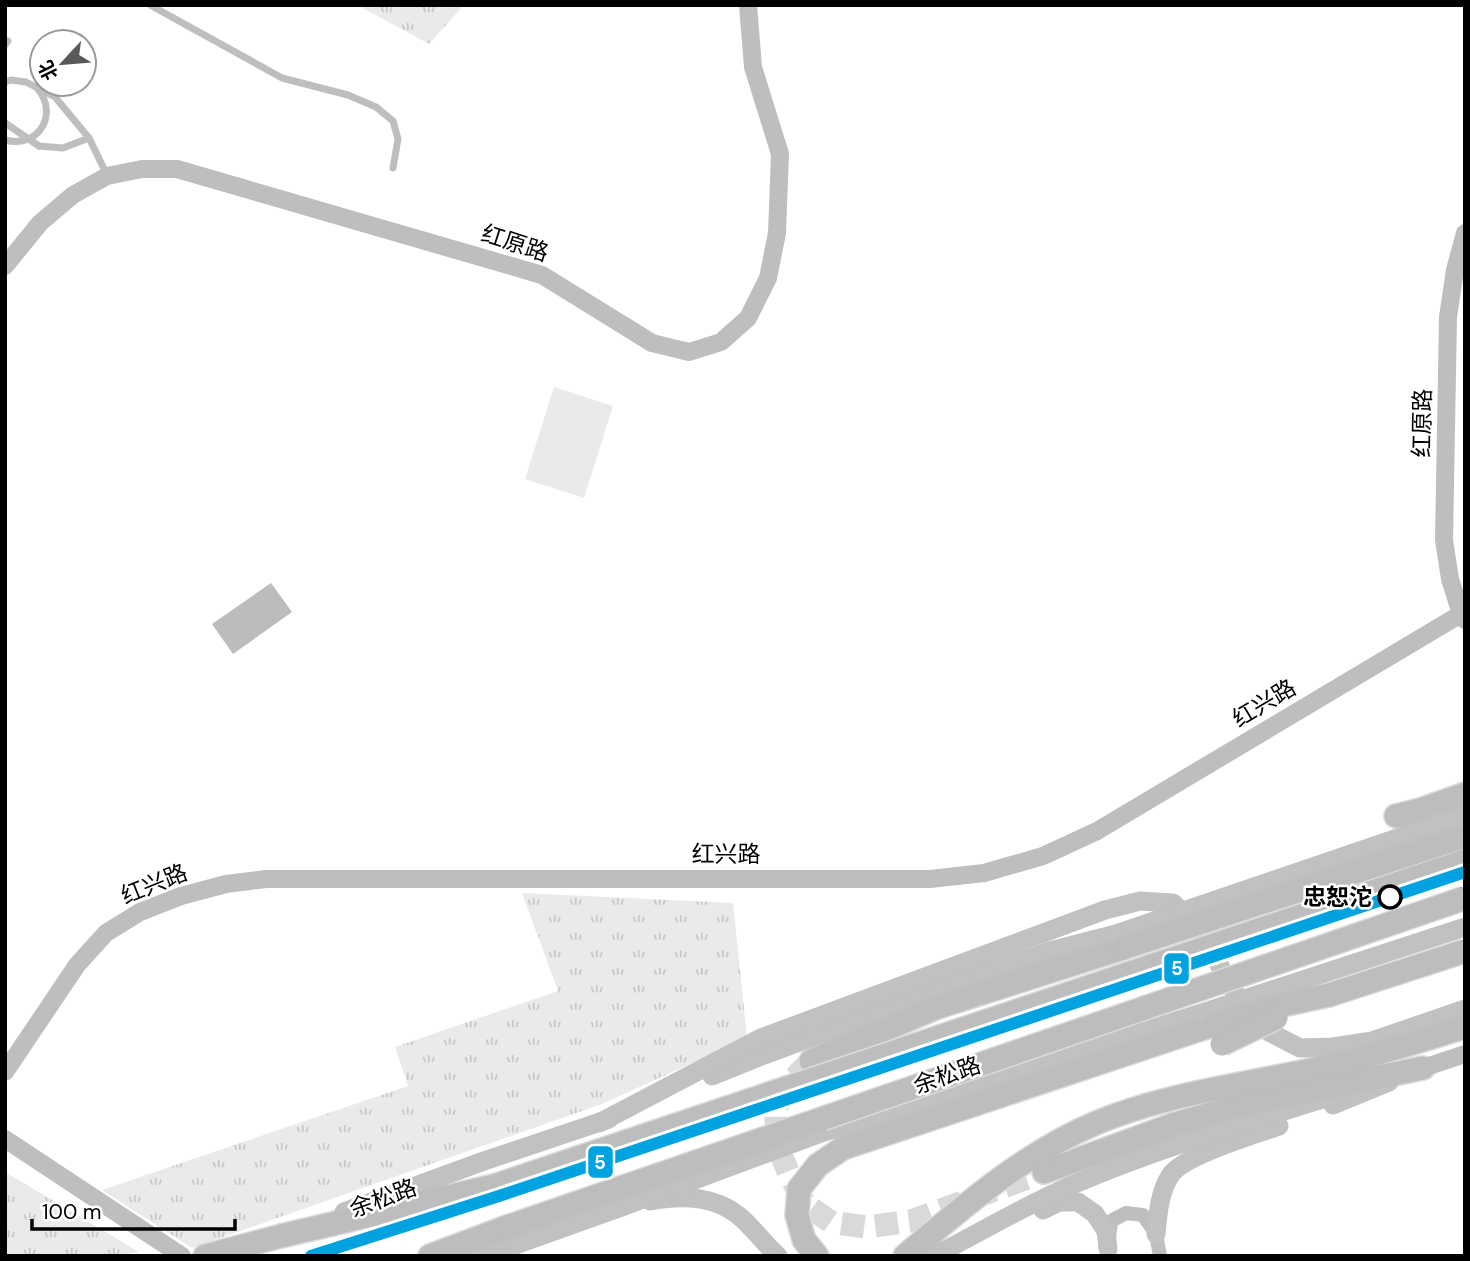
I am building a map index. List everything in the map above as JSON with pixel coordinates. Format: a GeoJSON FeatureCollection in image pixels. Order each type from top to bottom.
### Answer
{"type":"FeatureCollection","features":[{"type":"Feature","properties":{"kind":"highway"},"geometry":{"type":"LineString","coordinates":[[1396,816],[1465,794]]}},
{"type":"Feature","properties":{"kind":"highway"},"geometry":{"type":"LineString","coordinates":[[811,1061],[938,1007],[1120,941],[1457,837]]}},
{"type":"Feature","properties":{"kind":"highway","name":"余松路"},"geometry":{"type":"LineString","coordinates":[[205,1256],[494,1186],[1465,861]]}},
{"type":"Feature","properties":{"kind":"highway","name":"余松路"},"geometry":{"type":"LineString","coordinates":[[430,1256],[512,1235],[1465,898]]}},
{"type":"Feature","properties":{"kind":"highway"},"geometry":{"type":"LineString","coordinates":[[817,1256],[804,1240],[797,1215],[799,1189],[818,1165],[843,1148],[1273,1007],[1329,995],[1465,949]]}},
{"type":"Feature","properties":{"kind":"highway"},"geometry":{"type":"LineString","coordinates":[[905,1256],[983,1191],[1043,1151],[1094,1124],[1185,1094],[1343,1063],[1465,1027]]}},
{"type":"Feature","properties":{"kind":"highway"},"geometry":{"type":"LineString","coordinates":[[1044,1172],[1175,1124],[1241,1105],[1423,1068]]}},
{"type":"Feature","properties":{"kind":"main road"},"geometry":{"type":"LineString","coordinates":[[1420,810],[1465,802]]}},
{"type":"Feature","properties":{"kind":"main road","name":"余松路"},"geometry":{"type":"LineString","coordinates":[[281,1236],[484,1161],[599,1123],[762,1046],[1051,951],[1120,941],[1465,815]]}},
{"type":"Feature","properties":{"kind":"main road"},"geometry":{"type":"LineString","coordinates":[[762,1046],[1105,911],[1140,901],[1173,903],[1199,929],[1243,1007],[1269,1032],[1300,1048],[1334,1048],[1372,1041],[1465,1009]]}},
{"type":"Feature","properties":{"kind":"main road","name":"余松路"},"geometry":{"type":"LineString","coordinates":[[476,1256],[512,1235],[627,1205],[818,1134],[1214,1027],[1465,927]]}},
{"type":"Feature","properties":{"kind":"main road"},"geometry":{"type":"LineString","coordinates":[[1156,1234],[1160,1199],[1170,1174],[1188,1160],[1423,1068]]}},
{"type":"Feature","properties":{"kind":"main road"},"geometry":{"type":"LineString","coordinates":[[934,1256],[1075,1184],[1122,1165],[1423,1068]]}},
{"type":"Feature","properties":{"kind":"main road"},"geometry":{"type":"LineString","coordinates":[[627,1205],[672,1197],[708,1200],[737,1214],[776,1254]]}},
{"type":"Feature","properties":{"kind":"main road"},"geometry":{"type":"LineString","coordinates":[[956,1256],[1059,1202],[1078,1202],[1095,1214],[1106,1231],[1109,1252]]}},
{"type":"Feature","properties":{"kind":"street","name":"红原路"},"geometry":{"type":"LineString","coordinates":[[5,266],[40,223],[73,195],[107,176],[142,169],[177,169],[542,275],[652,343],[689,352],[721,342],[748,318],[768,278],[777,233],[780,155],[753,67],[748,5]]}},
{"type":"Feature","properties":{"kind":"street","name":"红原路"},"geometry":{"type":"LineString","coordinates":[[1463,617],[1450,579],[1444,540],[1448,317],[1455,270],[1465,233]]}},
{"type":"Feature","properties":{"kind":"street","name":"红兴路"},"geometry":{"type":"LineString","coordinates":[[5,1072],[77,965],[106,933],[140,912],[181,896],[226,884],[266,878],[930,879],[984,873],[1043,856],[1097,831],[1463,617]]}},
{"type":"Feature","properties":{"kind":"street"},"geometry":{"type":"LineString","coordinates":[[1423,1068],[1465,1054]]}},
{"type":"Feature","properties":{"kind":"street"},"geometry":{"type":"LineString","coordinates":[[5,1139],[182,1256]]}},
{"type":"Feature","properties":{"kind":"street"},"geometry":{"type":"LineString","coordinates":[[1109,1252],[1111,1221],[1126,1213],[1143,1215],[1156,1234],[1160,1256]]}},
{"type":"Feature","properties":{"kind":"lane"},"geometry":{"type":"LineString","coordinates":[[150,5],[282,78],[348,95],[376,107],[393,121],[398,139],[393,167]]}},
{"type":"Feature","properties":{"kind":"lane"},"geometry":{"type":"LineString","coordinates":[[5,82],[24,81],[37,88],[45,101],[46,116],[40,130],[29,139],[14,142],[5,137]]}},
{"type":"Feature","properties":{"kind":"lane"},"geometry":{"type":"LineString","coordinates":[[5,82],[26,82],[55,97],[89,138],[107,176]]}},
{"type":"Feature","properties":{"kind":"lane"},"geometry":{"type":"LineString","coordinates":[[5,137],[18,138],[32,134],[45,116]]}},
{"type":"Feature","properties":{"kind":"lane"},"geometry":{"type":"LineString","coordinates":[[5,123],[39,146],[63,148],[89,138]]}},
{"type":"Feature","properties":{"kind":"green space"},"geometry":{"type":"Polygon","coordinates":[[[357,5],[464,5],[429,44],[357,5]]]}},
{"type":"Feature","properties":{"kind":"green space"},"geometry":{"type":"Polygon","coordinates":[[[554,387],[613,406],[584,498],[525,479],[554,387]]]}},
{"type":"Feature","properties":{"kind":"green space"},"geometry":{"type":"Polygon","coordinates":[[[522,893],[733,903],[747,1038],[602,1104],[192,1248],[102,1190],[408,1086],[395,1047],[558,991],[522,893]]]}},
{"type":"Feature","properties":{"kind":"green space"},"geometry":{"type":"Polygon","coordinates":[[[5,1172],[139,1252],[109,1256],[5,1256],[5,1172]]]}},
{"type":"Feature","properties":{"kind":"shaded area"},"geometry":{"type":"Polygon","coordinates":[[[271,583],[292,612],[233,654],[212,624],[271,583]]]}},
{"type":"Feature","properties":{"kind":"tunnel"},"geometry":{"type":"LineString","coordinates":[[811,1061],[787,1085],[776,1110],[776,1142],[805,1204],[831,1222],[866,1227],[911,1221],[1044,1172]]}},
{"type":"Feature","properties":{"kind":"transit line","name":"5"},"geometry":{"type":"LineString","coordinates":[[311,1256],[499,1196],[1465,872]]}},
{"type":"Feature","properties":{"kind":"place","name":"忠恕沱"},"geometry":{"type":"Point","coordinates":[1390,897]}}]}
